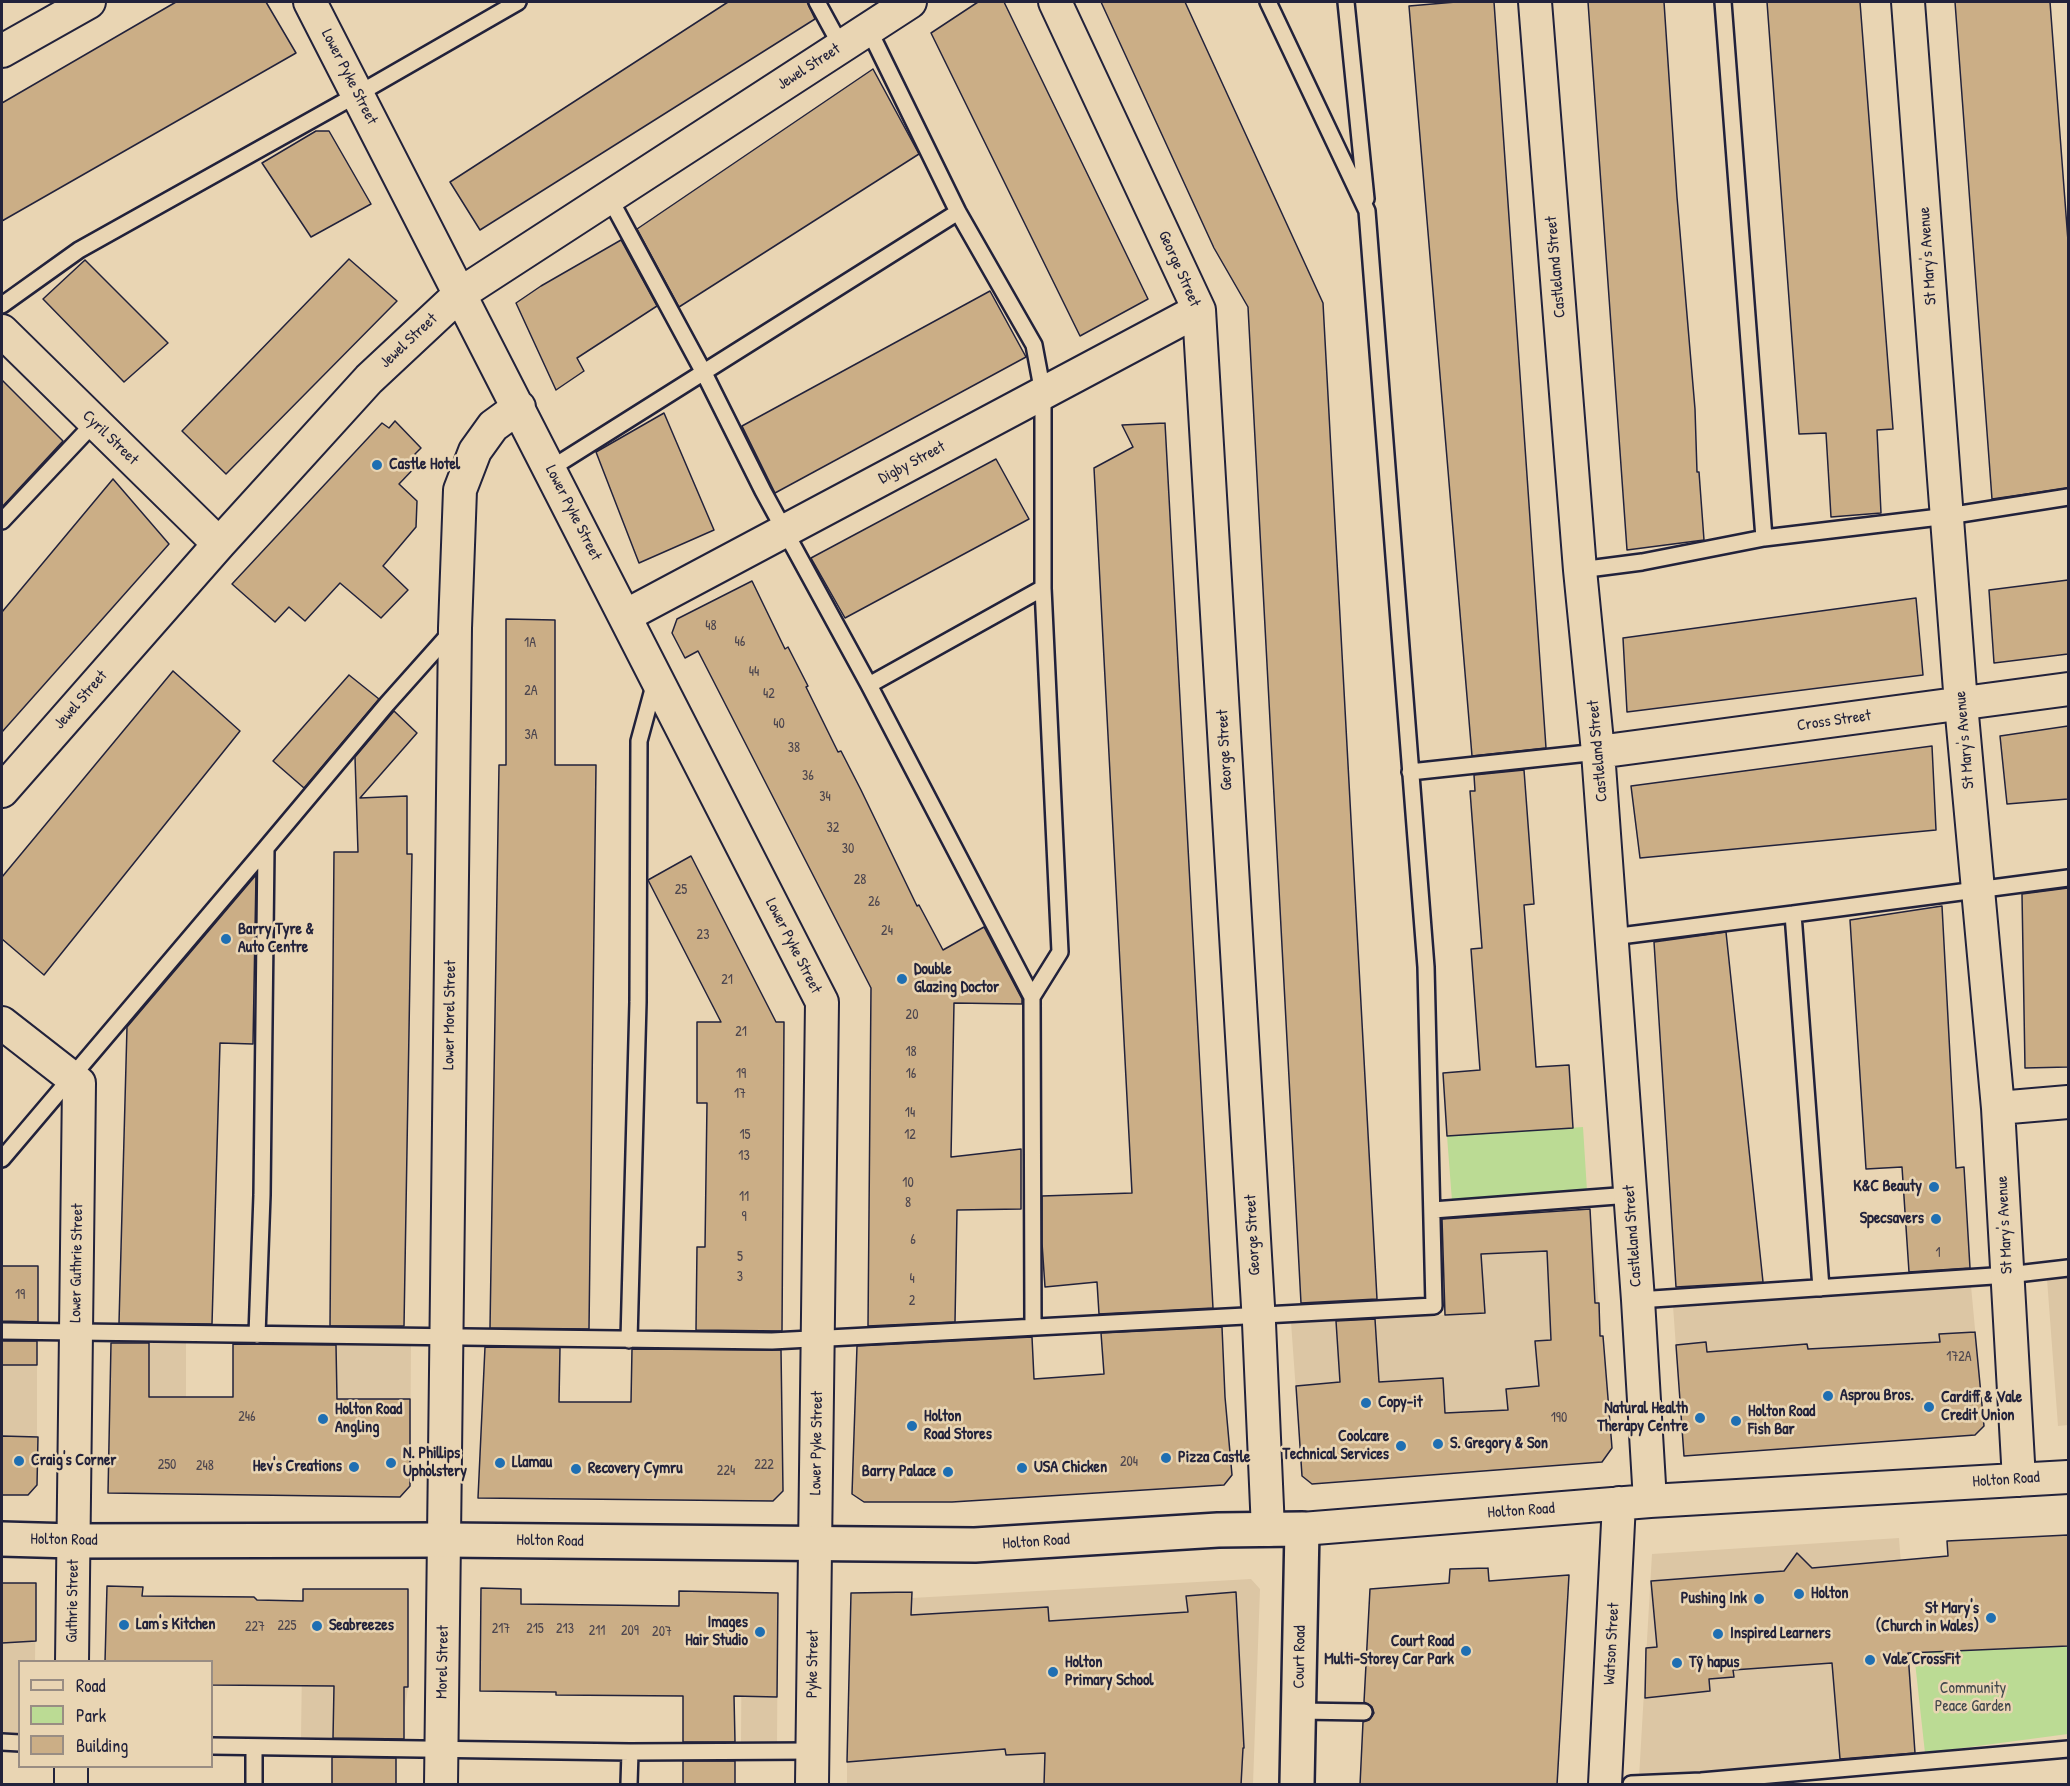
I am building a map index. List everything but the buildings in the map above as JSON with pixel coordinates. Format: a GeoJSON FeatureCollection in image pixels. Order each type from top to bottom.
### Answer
{"type":"FeatureCollection","features":[{"type":"Feature","properties":{"kind":"street"},"geometry":{"type":"LineString","coordinates":[[2,51],[88,2]]}},
{"type":"Feature","properties":{"kind":"street","name":"Lower Pyke Street"},"geometry":{"type":"LineString","coordinates":[[310,2],[822,1002],[815,1544]]}},
{"type":"Feature","properties":{"kind":"street","name":"Jewel Street"},"geometry":{"type":"LineString","coordinates":[[2,791],[219,544],[369,379],[460,294],[910,2]]}},
{"type":"Feature","properties":{"kind":"street","name":"George Street"},"geometry":{"type":"LineString","coordinates":[[1055,2],[1199,310],[1259,1323],[1268,1530]]}},
{"type":"Feature","properties":{"kind":"street","name":"Castleland Street"},"geometry":{"type":"LineString","coordinates":[[1535,2],[1580,570],[1598,752],[1638,1300],[1645,1423],[1634,1502]]}},
{"type":"Feature","properties":{"kind":"street","name":"St Mary's Avenue"},"geometry":{"type":"LineString","coordinates":[[1908,2],[1961,704],[1998,1108],[2019,1480]]}},
{"type":"Feature","properties":{"kind":"street","name":"Digby Street"},"geometry":{"type":"LineString","coordinates":[[625,616],[1199,310]]}},
{"type":"Feature","properties":{"kind":"street","name":"Cyril Street"},"geometry":{"type":"LineString","coordinates":[[2,331],[219,544]]}},
{"type":"Feature","properties":{"kind":"street","name":"Lower Morel Street"},"geometry":{"type":"LineString","coordinates":[[445,1539],[455,628],[460,490],[475,450],[493,426],[519,407]]}},
{"type":"Feature","properties":{"kind":"street","name":"Cross Street"},"geometry":{"type":"LineString","coordinates":[[1598,752],[2068,689]]}},
{"type":"Feature","properties":{"kind":"street"},"geometry":{"type":"LineString","coordinates":[[2,1023],[72,1076]]}},
{"type":"Feature","properties":{"kind":"street","name":"Lower Guthrie Street"},"geometry":{"type":"LineString","coordinates":[[72,1076],[79,1083],[73,1541]]}},
{"type":"Feature","properties":{"kind":"street"},"geometry":{"type":"LineString","coordinates":[[1998,1108],[2068,1102]]}},
{"type":"Feature","properties":{"kind":"street","name":"Holton Road"},"geometry":{"type":"LineString","coordinates":[[2,1539],[73,1541],[445,1539],[975,1545],[1211,1531],[1302,1529],[1634,1502],[2068,1477]]}},
{"type":"Feature","properties":{"kind":"street","name":"Watson Street"},"geometry":{"type":"LineString","coordinates":[[1605,1785],[1634,1502]]}},
{"type":"Feature","properties":{"kind":"street","name":"Court Road"},"geometry":{"type":"LineString","coordinates":[[1297,1785],[1302,1529]]}},
{"type":"Feature","properties":{"kind":"street","name":"Morel Street"},"geometry":{"type":"LineString","coordinates":[[441,1785],[445,1539]]}},
{"type":"Feature","properties":{"kind":"street","name":"Guthrie Street"},"geometry":{"type":"LineString","coordinates":[[72,1660],[73,1541]]}},
{"type":"Feature","properties":{"kind":"street","name":"Pyke Street"},"geometry":{"type":"LineString","coordinates":[[812,1785],[815,1544]]}},
{"type":"Feature","properties":{"kind":"street"},"geometry":{"type":"LineString","coordinates":[[71,1768],[71,1785]]}},
{"type":"Feature","properties":{"kind":"lane"},"geometry":{"type":"LineString","coordinates":[[2,304],[79,250],[518,2]]}},
{"type":"Feature","properties":{"kind":"lane"},"geometry":{"type":"LineString","coordinates":[[818,2],[841,46]]}},
{"type":"Feature","properties":{"kind":"lane"},"geometry":{"type":"LineString","coordinates":[[1268,2],[1367,211]]}},
{"type":"Feature","properties":{"kind":"lane"},"geometry":{"type":"LineString","coordinates":[[2,1331],[447,1338],[819,1340],[869,1335],[1033,1327],[1259,1323],[1434,1306],[1426,967],[1367,211],[1347,2]]}},
{"type":"Feature","properties":{"kind":"lane"},"geometry":{"type":"LineString","coordinates":[[1723,2],[1764,538]]}},
{"type":"Feature","properties":{"kind":"lane"},"geometry":{"type":"LineString","coordinates":[[868,28],[958,213],[1034,345],[1043,393],[1043,588],[1060,952],[1032,997]]}},
{"type":"Feature","properties":{"kind":"lane"},"geometry":{"type":"LineString","coordinates":[[609,197],[1032,997],[1033,1327]]}},
{"type":"Feature","properties":{"kind":"lane"},"geometry":{"type":"LineString","coordinates":[[550,469],[958,213]]}},
{"type":"Feature","properties":{"kind":"lane"},"geometry":{"type":"LineString","coordinates":[[2,521],[95,422]]}},
{"type":"Feature","properties":{"kind":"lane"},"geometry":{"type":"LineString","coordinates":[[1580,570],[1642,562],[1764,538],[1948,516],[2068,497]]}},
{"type":"Feature","properties":{"kind":"lane"},"geometry":{"type":"LineString","coordinates":[[869,685],[1043,588]]}},
{"type":"Feature","properties":{"kind":"lane"},"geometry":{"type":"LineString","coordinates":[[2,1159],[387,704],[455,628]]}},
{"type":"Feature","properties":{"kind":"lane"},"geometry":{"type":"LineString","coordinates":[[629,1340],[638,1002],[639,741],[656,679]]}},
{"type":"Feature","properties":{"kind":"lane"},"geometry":{"type":"LineString","coordinates":[[1410,771],[1598,752]]}},
{"type":"Feature","properties":{"kind":"lane"},"geometry":{"type":"LineString","coordinates":[[257,1335],[262,1195],[266,848]]}},
{"type":"Feature","properties":{"kind":"lane"},"geometry":{"type":"LineString","coordinates":[[1612,937],[2068,878]]}},
{"type":"Feature","properties":{"kind":"lane"},"geometry":{"type":"LineString","coordinates":[[1793,914],[1821,1288]]}},
{"type":"Feature","properties":{"kind":"lane"},"geometry":{"type":"LineString","coordinates":[[1433,1210],[1630,1195]]}},
{"type":"Feature","properties":{"kind":"lane"},"geometry":{"type":"LineString","coordinates":[[1638,1300],[2008,1275],[2068,1268]]}},
{"type":"Feature","properties":{"kind":"lane"},"geometry":{"type":"LineString","coordinates":[[1299,1711],[1364,1712]]}},
{"type":"Feature","properties":{"kind":"lane"},"geometry":{"type":"LineString","coordinates":[[2,1742],[18,1743]]}},
{"type":"Feature","properties":{"kind":"lane"},"geometry":{"type":"LineString","coordinates":[[213,1746],[630,1752],[812,1751]]}},
{"type":"Feature","properties":{"kind":"lane"},"geometry":{"type":"LineString","coordinates":[[254,1747],[254,1785]]}},
{"type":"Feature","properties":{"kind":"lane"},"geometry":{"type":"LineString","coordinates":[[1631,1785],[2068,1749]]}},
{"type":"Feature","properties":{"kind":"lane"},"geometry":{"type":"LineString","coordinates":[[629,1785],[630,1752]]}},
{"type":"Feature","properties":{"kind":"shaded area"},"geometry":{"type":"Polygon","coordinates":[[[1590,1209],[1612,1448],[1602,1462],[1312,1484],[1302,1476],[1291,1322],[1444,1315],[1439,1217],[1590,1209]]]}},
{"type":"Feature","properties":{"kind":"shaded area"},"geometry":{"type":"Polygon","coordinates":[[[2068,1277],[2068,1425],[2058,1426],[2047,1279],[2068,1277]]]}},
{"type":"Feature","properties":{"kind":"shaded area"},"geometry":{"type":"Polygon","coordinates":[[[1971,1286],[1984,1426],[1975,1435],[1690,1455],[1683,1444],[1673,1306],[1971,1286]]]}},
{"type":"Feature","properties":{"kind":"shaded area"},"geometry":{"type":"Polygon","coordinates":[[[2,1341],[37,1341],[37,1485],[28,1495],[2,1495],[2,1341]]]}},
{"type":"Feature","properties":{"kind":"shaded area"},"geometry":{"type":"Polygon","coordinates":[[[299,1342],[411,1343],[410,1486],[400,1497],[298,1496],[299,1342]]]}},
{"type":"Feature","properties":{"kind":"shaded area"},"geometry":{"type":"Polygon","coordinates":[[[111,1343],[186,1343],[186,1494],[117,1493],[108,1486],[111,1343]]]}},
{"type":"Feature","properties":{"kind":"shaded area"},"geometry":{"type":"Polygon","coordinates":[[[1899,1538],[1915,1754],[1639,1778],[1652,1554],[1899,1538]]]}},
{"type":"Feature","properties":{"kind":"shaded area","name":"Holton Primary School"},"geometry":{"type":"Polygon","coordinates":[[[1251,1579],[1260,1589],[1253,1784],[847,1784],[847,1762],[912,1598],[1251,1579]]]}},
{"type":"Feature","properties":{"kind":"shaded area"},"geometry":{"type":"Polygon","coordinates":[[[2,1583],[26,1583],[36,1590],[35,1660],[18,1660],[18,1737],[2,1737],[2,1583]]]}},
{"type":"Feature","properties":{"kind":"shaded area"},"geometry":{"type":"Polygon","coordinates":[[[303,1589],[332,1590],[332,1686],[408,1687],[404,1715],[404,1742],[301,1739],[303,1589]]]}},
{"type":"Feature","properties":{"kind":"shaded area","name":"Images Hair Studio"},"geometry":{"type":"Polygon","coordinates":[[[742,1593],[778,1593],[777,1744],[741,1744],[742,1593]]]}},
{"type":"Feature","properties":{"kind":"green space"},"geometry":{"type":"Polygon","coordinates":[[[1583,1127],[1587,1191],[1452,1201],[1447,1136],[1583,1127]]]}},
{"type":"Feature","properties":{"kind":"green space","name":"Community Peace Garden"},"geometry":{"type":"Polygon","coordinates":[[[2068,1646],[2068,1734],[1925,1753],[1914,1653],[2068,1646]]]}},
{"type":"Feature","properties":{"kind":"place","name":"Castle Hotel"},"geometry":{"type":"Point","coordinates":[377,465]}},
{"type":"Feature","properties":{"kind":"place","name":"Barry Tyre & Auto Centre"},"geometry":{"type":"Point","coordinates":[226,939]}},
{"type":"Feature","properties":{"kind":"place","name":"Double Glazing Doctor"},"geometry":{"type":"Point","coordinates":[902,979]}},
{"type":"Feature","properties":{"kind":"place","name":"K&C Beauty"},"geometry":{"type":"Point","coordinates":[1934,1187]}},
{"type":"Feature","properties":{"kind":"place","name":"Specsavers"},"geometry":{"type":"Point","coordinates":[1936,1219]}},
{"type":"Feature","properties":{"kind":"place","name":"Asprou Bros."},"geometry":{"type":"Point","coordinates":[1828,1396]}},
{"type":"Feature","properties":{"kind":"place","name":"Copy-it"},"geometry":{"type":"Point","coordinates":[1366,1403]}},
{"type":"Feature","properties":{"kind":"place","name":"Cardiff & Vale Credit Union"},"geometry":{"type":"Point","coordinates":[1929,1407]}},
{"type":"Feature","properties":{"kind":"place","name":"Natural Health Therapy Centre"},"geometry":{"type":"Point","coordinates":[1700,1418]}},
{"type":"Feature","properties":{"kind":"place","name":"Holton Road Angling"},"geometry":{"type":"Point","coordinates":[323,1419]}},
{"type":"Feature","properties":{"kind":"place","name":"Holton Road Fish Bar"},"geometry":{"type":"Point","coordinates":[1736,1421]}},
{"type":"Feature","properties":{"kind":"place","name":"Holton Road Stores"},"geometry":{"type":"Point","coordinates":[912,1426]}},
{"type":"Feature","properties":{"kind":"place","name":"S. Gregory & Son"},"geometry":{"type":"Point","coordinates":[1438,1444]}},
{"type":"Feature","properties":{"kind":"place","name":"Coolcare Technical Services"},"geometry":{"type":"Point","coordinates":[1401,1446]}},
{"type":"Feature","properties":{"kind":"place","name":"Pizza Castle"},"geometry":{"type":"Point","coordinates":[1166,1458]}},
{"type":"Feature","properties":{"kind":"place","name":"Craig's Corner"},"geometry":{"type":"Point","coordinates":[19,1461]}},
{"type":"Feature","properties":{"kind":"place","name":"N. Phillips Upholstery"},"geometry":{"type":"Point","coordinates":[391,1463]}},
{"type":"Feature","properties":{"kind":"place","name":"Llamau"},"geometry":{"type":"Point","coordinates":[500,1463]}},
{"type":"Feature","properties":{"kind":"place","name":"Hev's Creations"},"geometry":{"type":"Point","coordinates":[354,1467]}},
{"type":"Feature","properties":{"kind":"place","name":"USA Chicken"},"geometry":{"type":"Point","coordinates":[1022,1468]}},
{"type":"Feature","properties":{"kind":"place","name":"Recovery Cymru"},"geometry":{"type":"Point","coordinates":[576,1469]}},
{"type":"Feature","properties":{"kind":"place","name":"Barry Palace"},"geometry":{"type":"Point","coordinates":[948,1472]}},
{"type":"Feature","properties":{"kind":"place","name":"Holton"},"geometry":{"type":"Point","coordinates":[1799,1594]}},
{"type":"Feature","properties":{"kind":"place","name":"Pushing Ink"},"geometry":{"type":"Point","coordinates":[1759,1599]}},
{"type":"Feature","properties":{"kind":"place","name":"St Mary's (Church in Wales)"},"geometry":{"type":"Point","coordinates":[1991,1618]}},
{"type":"Feature","properties":{"kind":"place","name":"Lam's Kitchen"},"geometry":{"type":"Point","coordinates":[124,1625]}},
{"type":"Feature","properties":{"kind":"place","name":"Seabreezes"},"geometry":{"type":"Point","coordinates":[317,1626]}},
{"type":"Feature","properties":{"kind":"place","name":"Images Hair Studio"},"geometry":{"type":"Point","coordinates":[760,1632]}},
{"type":"Feature","properties":{"kind":"place","name":"Inspired Learners"},"geometry":{"type":"Point","coordinates":[1718,1634]}},
{"type":"Feature","properties":{"kind":"place","name":"Court Road Multi-Storey Car Park"},"geometry":{"type":"Point","coordinates":[1466,1651]}},
{"type":"Feature","properties":{"kind":"place","name":"Vale CrossFit"},"geometry":{"type":"Point","coordinates":[1870,1660]}},
{"type":"Feature","properties":{"kind":"place","name":"Tŷ hapus"},"geometry":{"type":"Point","coordinates":[1677,1663]}},
{"type":"Feature","properties":{"kind":"place","name":"Holton Primary School"},"geometry":{"type":"Point","coordinates":[1053,1672]}}]}
